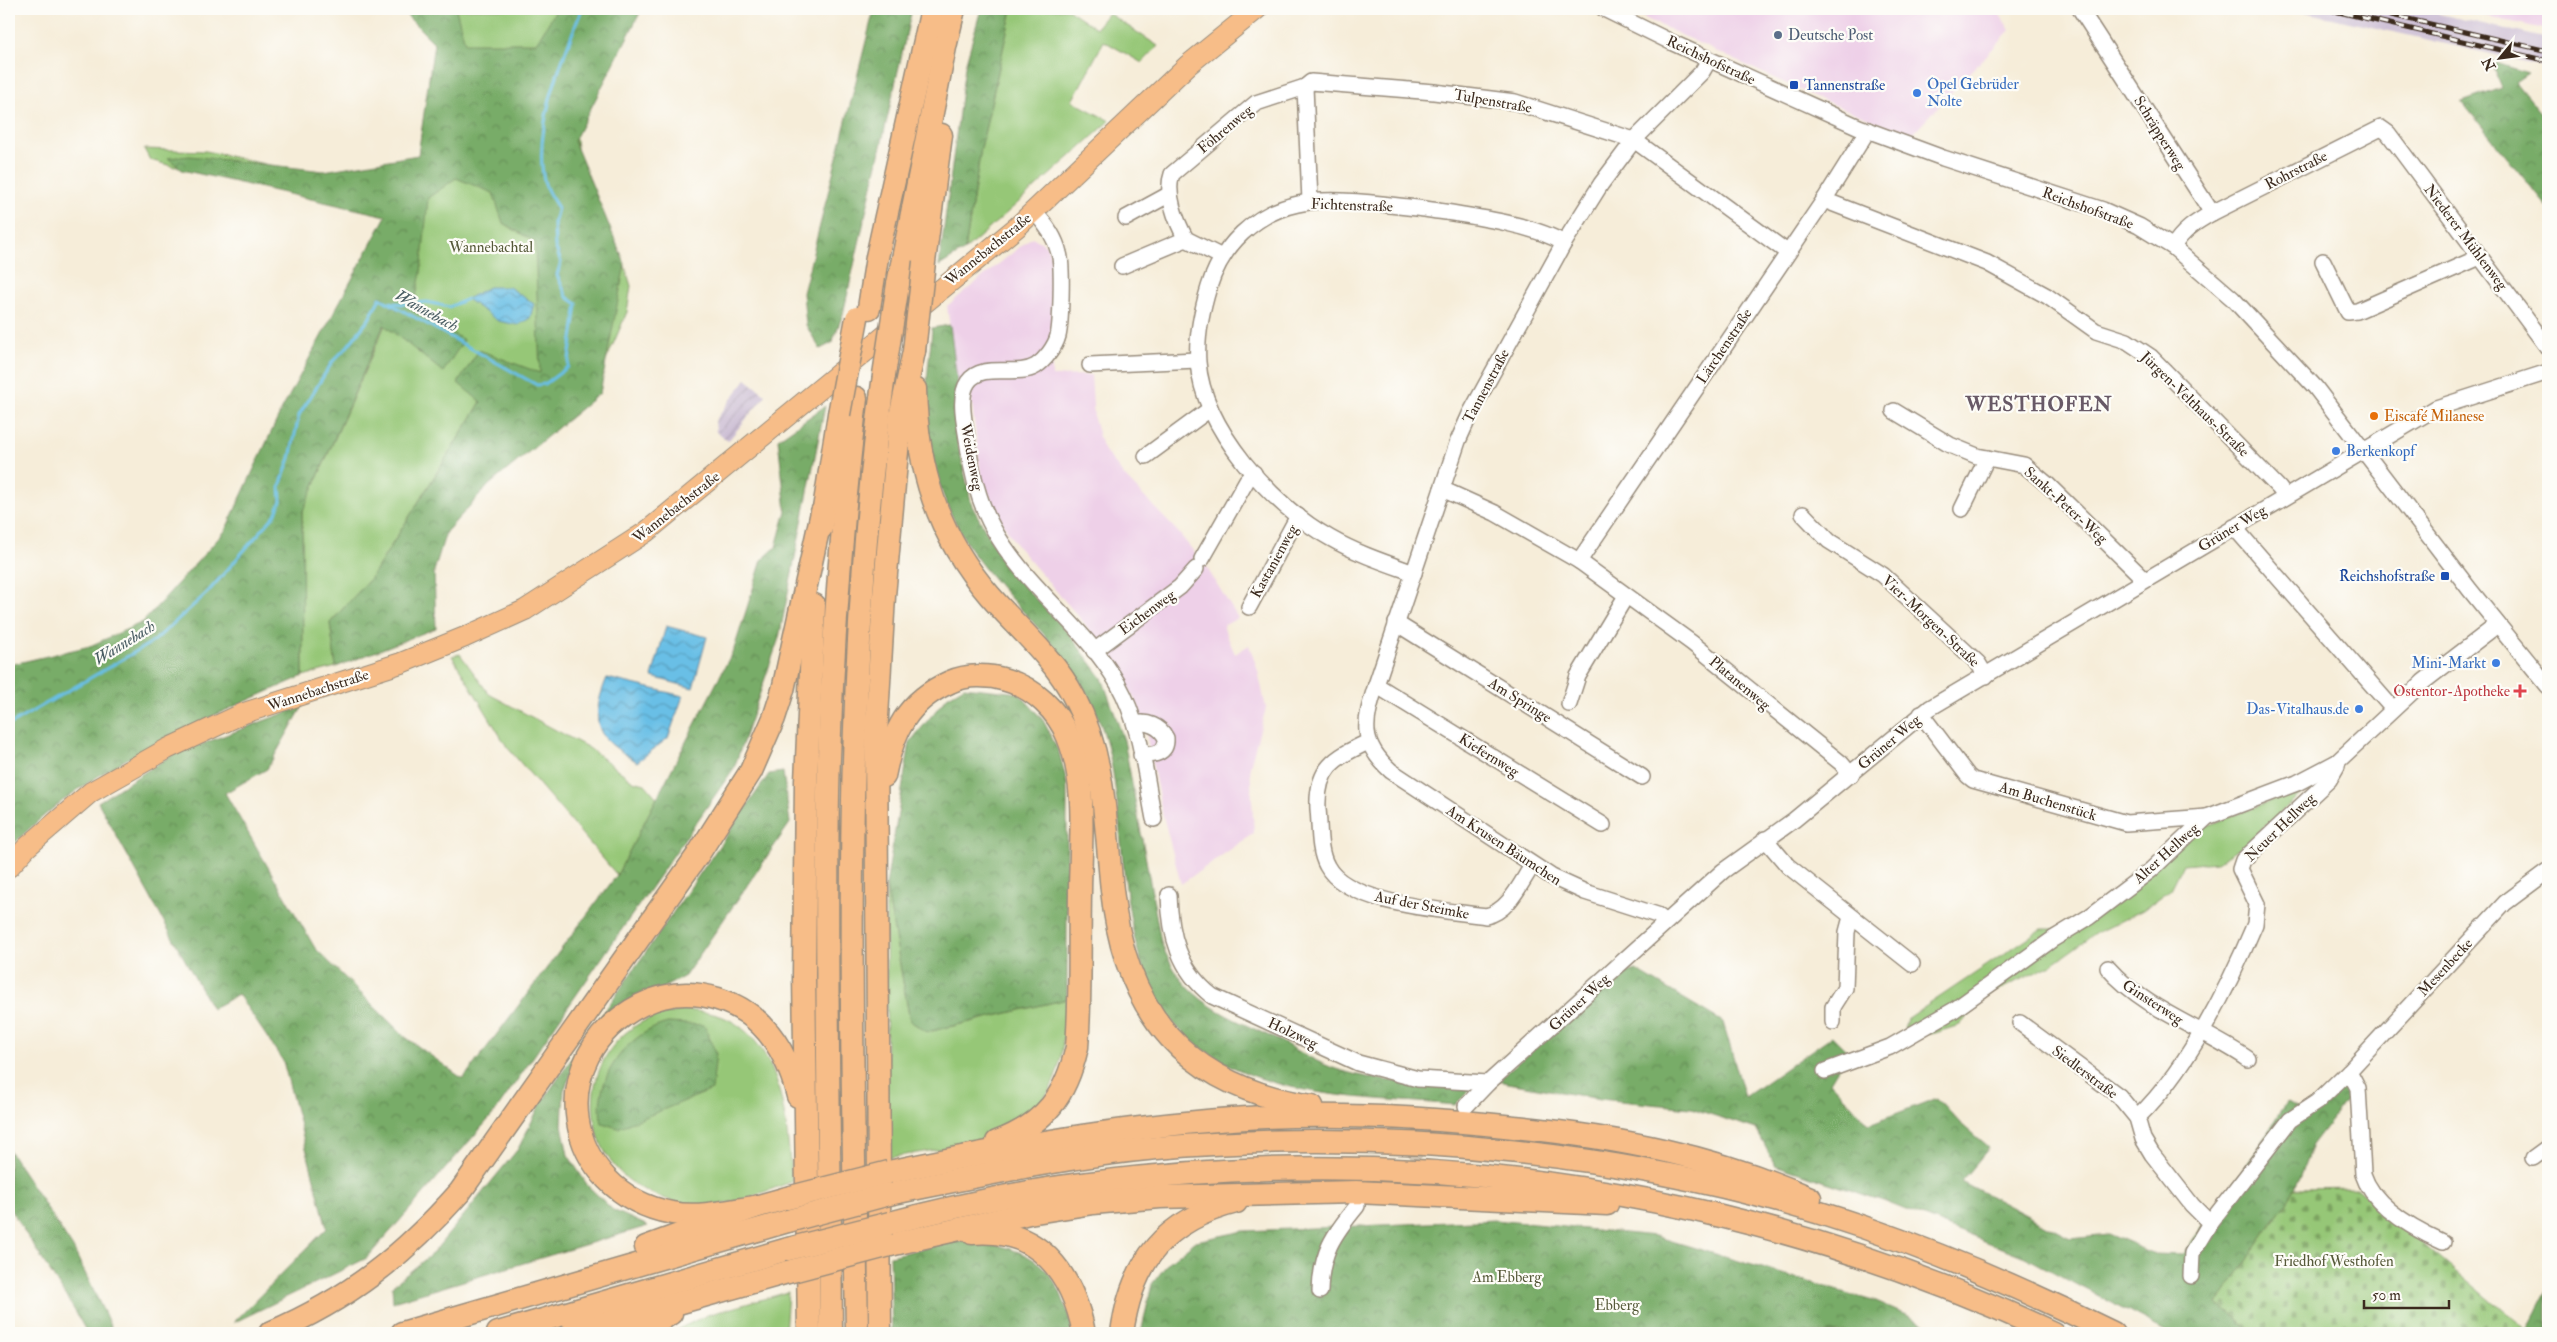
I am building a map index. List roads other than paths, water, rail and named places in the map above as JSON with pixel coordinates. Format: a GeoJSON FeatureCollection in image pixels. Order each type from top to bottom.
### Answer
{"type":"FeatureCollection","features":[{"type":"Feature","properties":{"kind":"highway"},"geometry":{"type":"LineString","coordinates":[[270,1333],[356,1288],[403,1251],[429,1227],[465,1185],[697,856],[751,771],[774,718],[790,662],[822,512],[839,414],[932,9]]}},
{"type":"Feature","properties":{"kind":"highway"},"geometry":{"type":"LineString","coordinates":[[857,1333],[851,939],[853,815],[861,621],[871,497],[884,375],[898,284],[944,47],[954,9]]}},
{"type":"Feature","properties":{"kind":"highway"},"geometry":{"type":"LineString","coordinates":[[880,1333],[876,735],[884,596],[900,418],[914,351],[942,128],[944,47]]}},
{"type":"Feature","properties":{"kind":"highway"},"geometry":{"type":"LineString","coordinates":[[832,1333],[827,1025],[829,781],[841,549],[863,313]]}},
{"type":"Feature","properties":{"kind":"highway"},"geometry":{"type":"LineString","coordinates":[[914,351],[915,410],[921,460],[938,514],[958,552],[988,594],[1066,682],[1091,736],[1102,783],[1117,922],[1133,980],[1149,1011],[1169,1037],[1195,1061],[1244,1088],[1289,1102],[1369,1116]]}},
{"type":"Feature","properties":{"kind":"highway"},"geometry":{"type":"LineString","coordinates":[[808,1333],[805,1122],[806,771],[812,638],[822,512]]}},
{"type":"Feature","properties":{"kind":"highway"},"geometry":{"type":"LineString","coordinates":[[877,847],[883,785],[891,748],[910,710],[929,694],[963,678],[1002,679],[1031,692],[1042,701],[1060,722],[1072,748],[1080,795],[1079,1023],[1073,1065],[1061,1094],[1043,1116],[1033,1124],[1008,1138],[940,1161]]}},
{"type":"Feature","properties":{"kind":"highway"},"geometry":{"type":"LineString","coordinates":[[754,1207],[692,1215],[673,1214],[640,1203],[624,1194],[601,1174],[587,1153],[581,1138],[576,1108],[580,1079],[589,1053],[597,1040],[626,1013],[653,999],[669,995],[693,994],[722,1000],[748,1013],[768,1031],[779,1045],[792,1072],[805,1122]]}},
{"type":"Feature","properties":{"kind":"highway"},"geometry":{"type":"LineString","coordinates":[[560,1287],[613,1259],[754,1207],[889,1172],[1077,1137],[1233,1118],[1369,1116],[1479,1123],[1556,1131],[1666,1149],[1722,1165],[1808,1197],[1861,1227]]}},
{"type":"Feature","properties":{"kind":"highway"},"geometry":{"type":"LineString","coordinates":[[402,1333],[788,1220],[889,1194],[1019,1168],[1154,1148],[1244,1142],[1348,1140],[1502,1150],[1565,1158],[1683,1178],[1771,1200],[1861,1227],[1947,1259],[2064,1309],[2113,1333]]}},
{"type":"Feature","properties":{"kind":"highway"},"geometry":{"type":"LineString","coordinates":[[498,1333],[788,1249],[952,1207],[1088,1183],[1238,1169],[1298,1167],[1396,1169],[1500,1176],[1681,1205],[1764,1226],[1850,1251],[1936,1282],[2053,1333]]}},
{"type":"Feature","properties":{"kind":"highway"},"geometry":{"type":"LineString","coordinates":[[1122,1333],[1136,1278],[1156,1247],[1171,1233],[1204,1212],[1219,1207],[1302,1192]]}},
{"type":"Feature","properties":{"kind":"highway"},"geometry":{"type":"LineString","coordinates":[[572,1333],[890,1245],[1012,1216],[1093,1203],[1169,1197],[1356,1192],[1520,1201],[1681,1205]]}},
{"type":"Feature","properties":{"kind":"highway"},"geometry":{"type":"LineString","coordinates":[[921,1238],[978,1232],[1017,1237],[1033,1244],[1047,1255],[1066,1281],[1073,1294],[1084,1333]]}},
{"type":"Feature","properties":{"kind":"highway"},"geometry":{"type":"LineString","coordinates":[[641,1333],[666,1315],[709,1294]]}},
{"type":"Feature","properties":{"kind":"main road","name":"Wannebachstraße"},"geometry":{"type":"LineString","coordinates":[[9,867],[27,847],[91,792],[167,749],[244,714],[419,655],[465,637],[534,604],[646,532],[1034,212],[1188,65],[1257,9]]}},
{"type":"Feature","properties":{"kind":"street","name":"Reichshofstraße"},"geometry":{"type":"LineString","coordinates":[[1604,9],[1709,60],[1868,130],[2103,210],[2139,226],[2173,247],[2233,300],[2330,404],[2498,625],[2548,686]]}},
{"type":"Feature","properties":{"kind":"street","name":"Schräpperweg"},"geometry":{"type":"LineString","coordinates":[[2080,9],[2212,213]]}},
{"type":"Feature","properties":{"kind":"street","name":"Tannenstraße"},"geometry":{"type":"LineString","coordinates":[[1379,760],[1368,742],[1367,713],[1458,441],[1471,412],[1564,243],[1601,184],[1634,140],[1702,72],[1709,60]]}},
{"type":"Feature","properties":{"kind":"street","name":"Tulpenstraße"},"geometry":{"type":"LineString","coordinates":[[1305,87],[1311,82],[1434,92],[1515,102],[1634,140],[1787,252]]}},
{"type":"Feature","properties":{"kind":"street"},"geometry":{"type":"LineString","coordinates":[[1305,87],[1310,201]]}},
{"type":"Feature","properties":{"kind":"street","name":"Föhrenweg"},"geometry":{"type":"LineString","coordinates":[[1170,194],[1168,185],[1172,174],[1256,103],[1305,87]]}},
{"type":"Feature","properties":{"kind":"street","name":"Rohrstraße"},"geometry":{"type":"LineString","coordinates":[[2212,213],[2382,128]]}},
{"type":"Feature","properties":{"kind":"street","name":"Niederer Mühlenweg"},"geometry":{"type":"LineString","coordinates":[[2382,128],[2388,133],[2548,348]]}},
{"type":"Feature","properties":{"kind":"street","name":"Lärchenstraße"},"geometry":{"type":"LineString","coordinates":[[1579,561],[1824,200],[1868,130]]}},
{"type":"Feature","properties":{"kind":"street"},"geometry":{"type":"LineString","coordinates":[[1126,218],[1170,194],[1186,239],[1222,257]]}},
{"type":"Feature","properties":{"kind":"street","name":"Jürgen-Velthaus-Straße"},"geometry":{"type":"LineString","coordinates":[[1824,200],[1987,263],[2047,296],[2096,331],[2127,341],[2151,357],[2190,395],[2285,496]]}},
{"type":"Feature","properties":{"kind":"street","name":"Fichtenstraße"},"geometry":{"type":"LineString","coordinates":[[1414,573],[1378,560],[1328,537],[1298,516],[1254,473],[1228,442],[1204,394],[1197,360],[1198,339],[1206,297],[1222,257],[1237,238],[1264,216],[1284,207],[1310,201],[1410,207],[1464,215],[1492,220],[1554,237],[1564,243]]}},
{"type":"Feature","properties":{"kind":"street","name":"Weidenweg"},"geometry":{"type":"LineString","coordinates":[[1034,212],[1047,226],[1060,255],[1058,336],[1046,357],[1032,368],[989,371],[976,375],[968,381],[964,391],[964,409],[974,477],[983,506],[994,530],[1019,566],[1094,651],[1128,702],[1135,724],[1154,819]]}},
{"type":"Feature","properties":{"kind":"street"},"geometry":{"type":"LineString","coordinates":[[2173,247],[2178,238],[2194,224],[2212,213]]}},
{"type":"Feature","properties":{"kind":"street"},"geometry":{"type":"LineString","coordinates":[[1122,266],[1186,239]]}},
{"type":"Feature","properties":{"kind":"street"},"geometry":{"type":"LineString","coordinates":[[2323,260],[2348,312],[2357,312],[2480,257]]}},
{"type":"Feature","properties":{"kind":"street"},"geometry":{"type":"LineString","coordinates":[[1090,365],[1197,360]]}},
{"type":"Feature","properties":{"kind":"street","name":"Grüner Weg"},"geometry":{"type":"LineString","coordinates":[[1466,1106],[1488,1083],[1724,870],[1794,820],[1921,714],[2364,449],[2436,408],[2548,372]]}},
{"type":"Feature","properties":{"kind":"street"},"geometry":{"type":"LineString","coordinates":[[1146,456],[1210,409]]}},
{"type":"Feature","properties":{"kind":"street","name":"Sankt-Peter-Weg"},"geometry":{"type":"LineString","coordinates":[[1894,411],[1950,445],[1987,458],[2011,461],[2024,465],[2145,580]]}},
{"type":"Feature","properties":{"kind":"street"},"geometry":{"type":"LineString","coordinates":[[1962,509],[1987,458]]}},
{"type":"Feature","properties":{"kind":"street","name":"Eichenweg"},"geometry":{"type":"LineString","coordinates":[[1094,651],[1180,587],[1199,564],[1247,480],[1254,473]]}},
{"type":"Feature","properties":{"kind":"street","name":"Platanenweg"},"geometry":{"type":"LineString","coordinates":[[1442,490],[1495,513],[1579,561],[1692,643],[1841,763],[1850,775]]}},
{"type":"Feature","properties":{"kind":"street","name":"Vier-Morgen-Straße"},"geometry":{"type":"LineString","coordinates":[[1803,514],[1829,541],[1883,575],[1978,663],[1986,676]]}},
{"type":"Feature","properties":{"kind":"street","name":"Kastanienweg"},"geometry":{"type":"LineString","coordinates":[[1249,607],[1298,516]]}},
{"type":"Feature","properties":{"kind":"street"},"geometry":{"type":"LineString","coordinates":[[2234,527],[2392,709]]}},
{"type":"Feature","properties":{"kind":"street"},"geometry":{"type":"LineString","coordinates":[[1569,704],[1578,676],[1626,596]]}},
{"type":"Feature","properties":{"kind":"street","name":"Am Springe"},"geometry":{"type":"LineString","coordinates":[[1396,624],[1642,777]]}},
{"type":"Feature","properties":{"kind":"street","name":"Alter Hellweg"},"geometry":{"type":"LineString","coordinates":[[1825,1071],[1890,1047],[1954,1010],[2053,939],[2089,917],[2151,870],[2207,817],[2297,783],[2337,762],[2423,682],[2498,625]]}},
{"type":"Feature","properties":{"kind":"street","name":"Kiefernweg"},"geometry":{"type":"LineString","coordinates":[[1376,685],[1603,825]]}},
{"type":"Feature","properties":{"kind":"street","name":"Am Buchenstück"},"geometry":{"type":"LineString","coordinates":[[1921,714],[1973,780],[2126,823],[2207,817]]}},
{"type":"Feature","properties":{"kind":"street"},"geometry":{"type":"LineString","coordinates":[[1135,724],[1148,723],[1161,730],[1166,738],[1165,747],[1159,753],[1141,755]]}},
{"type":"Feature","properties":{"kind":"street","name":"Auf der Steimke"},"geometry":{"type":"LineString","coordinates":[[1368,742],[1335,759],[1321,778],[1318,793],[1322,854],[1328,869],[1346,886],[1395,902],[1486,916],[1496,914],[1504,908],[1532,866]]}},
{"type":"Feature","properties":{"kind":"street","name":"Am Krusen Bäumchen"},"geometry":{"type":"LineString","coordinates":[[1379,760],[1391,771],[1532,866],[1567,885],[1657,915],[1666,922]]}},
{"type":"Feature","properties":{"kind":"street","name":"Neuer Hellweg"},"geometry":{"type":"LineString","coordinates":[[2137,1118],[2176,1074],[2201,1032],[2246,945],[2258,914],[2257,904],[2240,869],[2243,860],[2329,780],[2337,762]]}},
{"type":"Feature","properties":{"kind":"street"},"geometry":{"type":"LineString","coordinates":[[1765,839],[1788,866],[1912,964]]}},
{"type":"Feature","properties":{"kind":"street","name":"Mesenbecke"},"geometry":{"type":"LineString","coordinates":[[2191,1276],[2192,1253],[2210,1223],[2290,1120],[2317,1102],[2349,1071],[2500,908],[2548,871]]}},
{"type":"Feature","properties":{"kind":"street","name":"Holzweg"},"geometry":{"type":"LineString","coordinates":[[1168,894],[1169,919],[1182,961],[1196,981],[1212,996],[1358,1063],[1418,1079],[1488,1083]]}},
{"type":"Feature","properties":{"kind":"street"},"geometry":{"type":"LineString","coordinates":[[1833,1022],[1833,1006],[1845,988],[1847,932],[1851,917]]}},
{"type":"Feature","properties":{"kind":"street","name":"Ginsterweg"},"geometry":{"type":"LineString","coordinates":[[2108,968],[2120,982],[2201,1032]]}},
{"type":"Feature","properties":{"kind":"street","name":"Siedlerstraße"},"geometry":{"type":"LineString","coordinates":[[2020,1023],[2119,1096],[2137,1118],[2142,1139],[2152,1154],[2192,1204],[2210,1223]]}},
{"type":"Feature","properties":{"kind":"street"},"geometry":{"type":"LineString","coordinates":[[2201,1032],[2228,1045],[2248,1059]]}},
{"type":"Feature","properties":{"kind":"street"},"geometry":{"type":"LineString","coordinates":[[2349,1071],[2358,1088],[2363,1174],[2366,1184],[2371,1192],[2414,1229],[2443,1242]]}},
{"type":"Feature","properties":{"kind":"street"},"geometry":{"type":"LineString","coordinates":[[2534,1158],[2548,1147]]}},
{"type":"Feature","properties":{"kind":"street"},"geometry":{"type":"LineString","coordinates":[[1320,1292],[1320,1270],[1326,1251],[1338,1230],[1357,1206]]}},
{"type":"Feature","properties":{"kind":"water"},"geometry":{"type":"Polygon","coordinates":[[[489,287],[509,287],[534,304],[530,318],[518,325],[498,321],[467,299],[489,287]]]}},
{"type":"Feature","properties":{"kind":"water"},"geometry":{"type":"Polygon","coordinates":[[[666,626],[707,637],[693,688],[652,677],[666,626]]]}},
{"type":"Feature","properties":{"kind":"water"},"geometry":{"type":"Polygon","coordinates":[[[607,678],[683,696],[668,738],[637,762],[610,743],[600,729],[598,706],[607,678]]]}},
{"type":"Feature","properties":{"kind":"waterway","name":"Wannebach"},"geometry":{"type":"LineString","coordinates":[[9,725],[154,641],[207,593],[275,515],[281,501],[280,486],[290,458],[299,415],[333,361],[347,347],[369,319],[380,298],[537,385],[545,384],[568,367],[577,304],[567,297],[557,275],[561,262],[555,246],[554,223],[558,208],[545,184],[542,164],[542,141],[551,95],[582,9]]}},
{"type":"Feature","properties":{"kind":"waterway"},"geometry":{"type":"LineString","coordinates":[[387,302],[402,304],[427,302],[449,307],[467,299]]}},
{"type":"Feature","properties":{"kind":"tunnel"},"geometry":{"type":"LineString","coordinates":[[1393,1173],[1454,1118]]}},
{"type":"Feature","properties":{"kind":"railway"},"geometry":{"type":"LineString","coordinates":[[2326,9],[2548,61]]}},
{"type":"Feature","properties":{"kind":"railway"},"geometry":{"type":"LineString","coordinates":[[2365,9],[2548,51]]}},
{"type":"Feature","properties":{"kind":"place","name":"Deutsche Post"},"geometry":{"type":"Point","coordinates":[1778,35]}},
{"type":"Feature","properties":{"kind":"place","name":"Tannenstraße"},"geometry":{"type":"Point","coordinates":[1794,85]}},
{"type":"Feature","properties":{"kind":"place","name":"Opel Gebrüder Nolte"},"geometry":{"type":"Point","coordinates":[1917,93]}},
{"type":"Feature","properties":{"kind":"place","name":"Eiscafé Milanese"},"geometry":{"type":"Point","coordinates":[2374,416]}},
{"type":"Feature","properties":{"kind":"place","name":"Berkenkopf"},"geometry":{"type":"Point","coordinates":[2336,451]}},
{"type":"Feature","properties":{"kind":"place","name":"Reichshofstraße"},"geometry":{"type":"Point","coordinates":[2445,576]}},
{"type":"Feature","properties":{"kind":"place","name":"Mini-Markt"},"geometry":{"type":"Point","coordinates":[2496,663]}},
{"type":"Feature","properties":{"kind":"place","name":"Ostentor-Apotheke"},"geometry":{"type":"Point","coordinates":[2520,691]}},
{"type":"Feature","properties":{"kind":"place","name":"Das-Vitalhaus.de"},"geometry":{"type":"Point","coordinates":[2359,709]}},
{"type":"Feature","properties":{"kind":"district","name":"WESTHOFEN"},"geometry":{"type":"Point","coordinates":[2039,404]}},
{"type":"Feature","properties":{"kind":"park label","name":"Wannebachtal"},"geometry":{"type":"Point","coordinates":[491,247]}},
{"type":"Feature","properties":{"kind":"park label","name":"Friedhof Westhofen"},"geometry":{"type":"Point","coordinates":[2334,1261]}},
{"type":"Feature","properties":{"kind":"park label","name":"Am Ebberg"},"geometry":{"type":"Point","coordinates":[1507,1277]}},
{"type":"Feature","properties":{"kind":"park label","name":"Ebberg"},"geometry":{"type":"Point","coordinates":[1617,1305]}}]}
